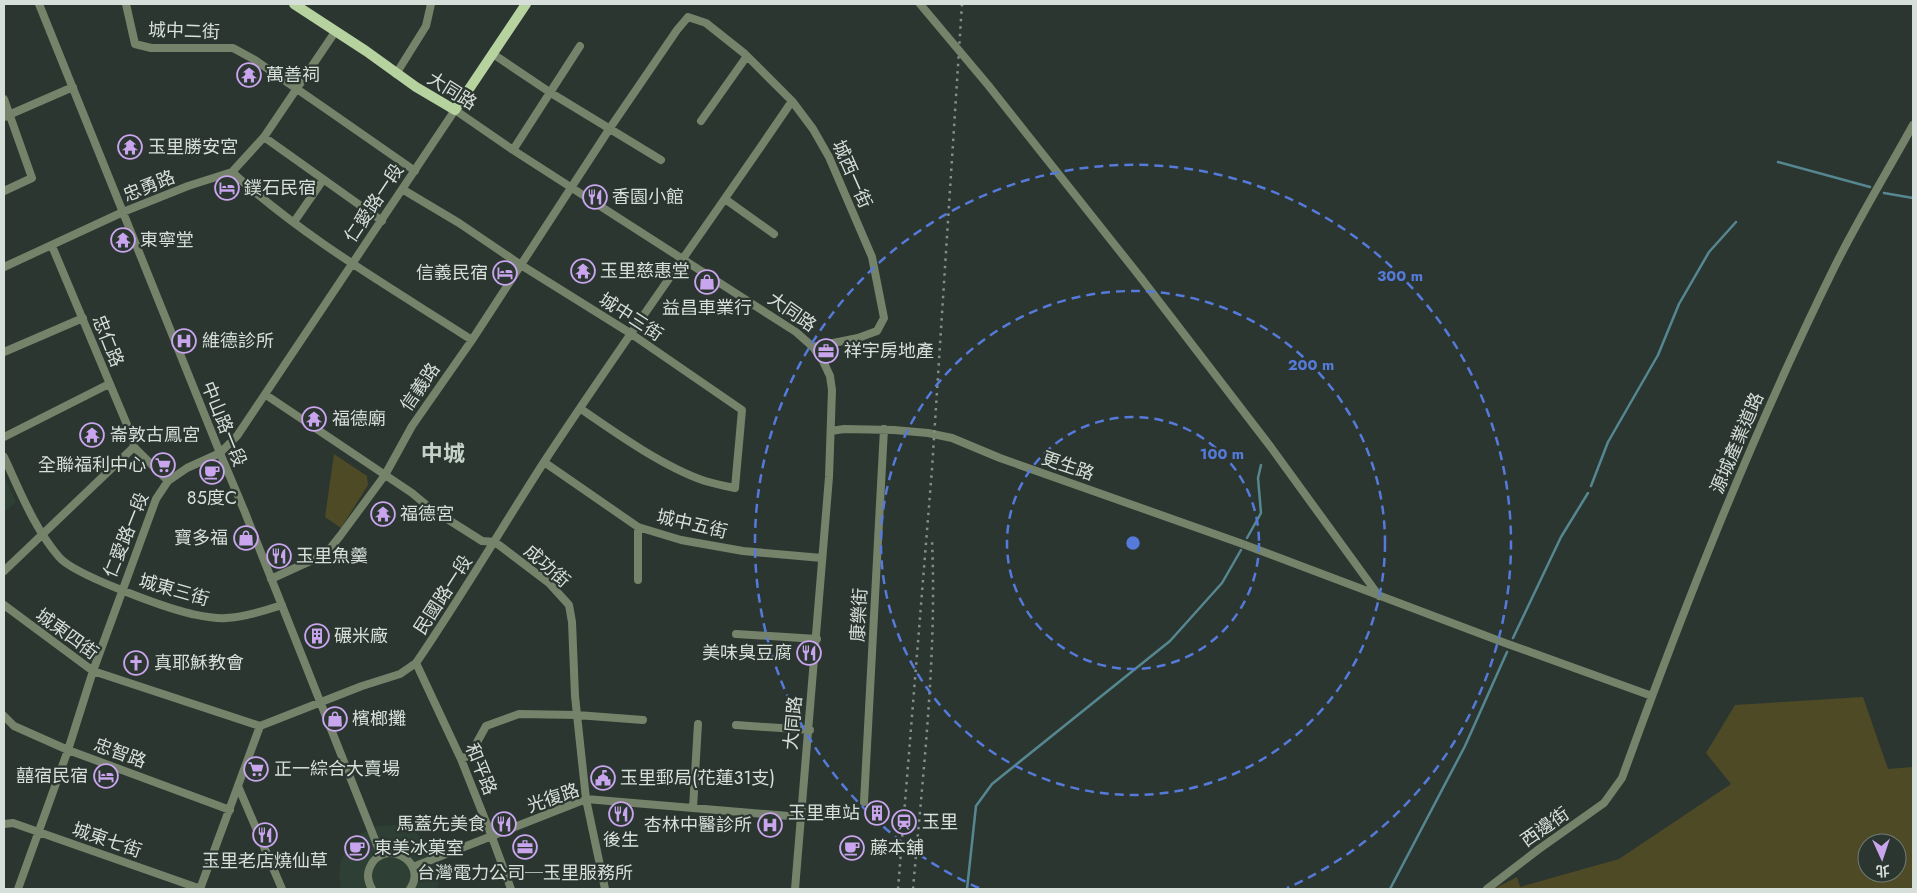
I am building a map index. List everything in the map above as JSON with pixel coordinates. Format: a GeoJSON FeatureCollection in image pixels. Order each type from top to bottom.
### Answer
{"type":"FeatureCollection","features":[{"type":"Feature","properties":{"kind":"main road","name":"大同路"},"geometry":{"type":"LineString","coordinates":[[294,4],[334,32],[366,51],[396,74],[455,110]]}},
{"type":"Feature","properties":{"kind":"main road","name":"仁愛路一段"},"geometry":{"type":"LineString","coordinates":[[455,110],[526,4]]}},
{"type":"Feature","properties":{"kind":"street","name":"中山路一段"},"geometry":{"type":"LineString","coordinates":[[39,4],[381,855]]}},
{"type":"Feature","properties":{"kind":"street","name":"城中二街"},"geometry":{"type":"LineString","coordinates":[[126,4],[135,44],[151,48],[234,48],[255,60],[415,172]]}},
{"type":"Feature","properties":{"kind":"street"},"geometry":{"type":"LineString","coordinates":[[396,74],[426,26],[431,4]]}},
{"type":"Feature","properties":{"kind":"street"},"geometry":{"type":"LineString","coordinates":[[920,4],[988,85],[1141,278],[1270,446],[1379,596]]}},
{"type":"Feature","properties":{"kind":"street","name":"城西一街"},"geometry":{"type":"LineString","coordinates":[[688,18],[706,23],[747,56],[792,101],[813,129],[829,157],[872,257],[884,318],[877,332],[858,338],[813,347]]}},
{"type":"Feature","properties":{"kind":"street","name":"信義路"},"geometry":{"type":"LineString","coordinates":[[271,579],[328,552],[385,475],[412,426],[472,340],[610,128],[677,30],[688,18]]}},
{"type":"Feature","properties":{"kind":"street","name":"忠勇路"},"geometry":{"type":"LineString","coordinates":[[4,268],[124,212],[188,186],[232,172],[264,137],[334,32]]}},
{"type":"Feature","properties":{"kind":"street"},"geometry":{"type":"LineString","coordinates":[[513,150],[580,46]]}},
{"type":"Feature","properties":{"kind":"street"},"geometry":{"type":"LineString","coordinates":[[493,54],[550,93],[661,160]]}},
{"type":"Feature","properties":{"kind":"street"},"geometry":{"type":"LineString","coordinates":[[701,121],[747,56]]}},
{"type":"Feature","properties":{"kind":"street"},"geometry":{"type":"LineString","coordinates":[[7,116],[73,87]]}},
{"type":"Feature","properties":{"kind":"street"},"geometry":{"type":"LineString","coordinates":[[4,99],[7,116],[32,178],[4,191]]}},
{"type":"Feature","properties":{"kind":"street","name":"民國路一段"},"geometry":{"type":"LineString","coordinates":[[260,726],[362,686],[400,674],[416,663],[495,542],[544,462],[630,333],[684,259],[792,101]]}},
{"type":"Feature","properties":{"kind":"street","name":"大同路"},"geometry":{"type":"LineString","coordinates":[[455,110],[513,150],[572,186],[796,332],[813,347],[823,360],[830,376],[832,390],[831,431],[817,639],[795,889]]}},
{"type":"Feature","properties":{"kind":"street","name":"仁愛路一段"},"geometry":{"type":"LineString","coordinates":[[18,889],[68,750],[93,671],[156,499],[168,481],[187,468],[220,453],[237,436],[266,396],[455,110]]}},
{"type":"Feature","properties":{"kind":"street","name":"源城產業道路"},"geometry":{"type":"LineString","coordinates":[[1616,786],[1622,778],[1701,568],[1767,409],[1836,264],[1913,124]]}},
{"type":"Feature","properties":{"kind":"street"},"geometry":{"type":"LineString","coordinates":[[264,137],[382,221]]}},
{"type":"Feature","properties":{"kind":"street"},"geometry":{"type":"LineString","coordinates":[[232,172],[294,222],[354,264],[472,340]]}},
{"type":"Feature","properties":{"kind":"street"},"geometry":{"type":"LineString","coordinates":[[294,222],[322,180]]}},
{"type":"Feature","properties":{"kind":"street","name":"城中三街"},"geometry":{"type":"LineString","coordinates":[[402,189],[459,222],[521,265],[630,333],[742,410],[735,488],[705,481],[646,452],[581,409]]}},
{"type":"Feature","properties":{"kind":"street"},"geometry":{"type":"LineString","coordinates":[[725,199],[774,234]]}},
{"type":"Feature","properties":{"kind":"street","name":"忠仁路"},"geometry":{"type":"LineString","coordinates":[[52,246],[133,439],[134,447],[168,481]]}},
{"type":"Feature","properties":{"kind":"street"},"geometry":{"type":"LineString","coordinates":[[4,352],[83,318]]}},
{"type":"Feature","properties":{"kind":"street"},"geometry":{"type":"LineString","coordinates":[[4,437],[109,384]]}},
{"type":"Feature","properties":{"kind":"street","name":"成功街"},"geometry":{"type":"LineString","coordinates":[[266,396],[412,492],[430,508],[482,541],[495,542],[549,583],[569,605],[572,622],[577,715],[586,800],[605,889]]}},
{"type":"Feature","properties":{"kind":"street","name":"更生路"},"geometry":{"type":"LineString","coordinates":[[831,431],[844,429],[884,429],[928,432],[952,438],[1000,458],[1290,562],[1652,696]]}},
{"type":"Feature","properties":{"kind":"street","name":"康樂街"},"geometry":{"type":"LineString","coordinates":[[864,802],[884,429]]}},
{"type":"Feature","properties":{"kind":"street"},"geometry":{"type":"LineString","coordinates":[[4,571],[134,447]]}},
{"type":"Feature","properties":{"kind":"street","name":"城東三街"},"geometry":{"type":"LineString","coordinates":[[4,456],[24,501],[42,534],[60,558],[90,577],[192,614],[225,618],[253,614],[282,605]]}},
{"type":"Feature","properties":{"kind":"street","name":"城中五街"},"geometry":{"type":"LineString","coordinates":[[544,462],[638,527],[681,540],[743,551],[822,558]]}},
{"type":"Feature","properties":{"kind":"street"},"geometry":{"type":"LineString","coordinates":[[638,527],[638,580]]}},
{"type":"Feature","properties":{"kind":"street","name":"城東四街"},"geometry":{"type":"LineString","coordinates":[[4,605],[93,671],[260,726]]}},
{"type":"Feature","properties":{"kind":"street"},"geometry":{"type":"LineString","coordinates":[[736,634],[817,639]]}},
{"type":"Feature","properties":{"kind":"street","name":"和平路"},"geometry":{"type":"LineString","coordinates":[[416,663],[461,759],[511,889]]}},
{"type":"Feature","properties":{"kind":"street"},"geometry":{"type":"LineString","coordinates":[[461,759],[470,755],[486,726],[519,714],[577,715],[643,720]]}},
{"type":"Feature","properties":{"kind":"street","name":"忠智路"},"geometry":{"type":"LineString","coordinates":[[4,716],[14,726],[68,750],[230,810]]}},
{"type":"Feature","properties":{"kind":"street"},"geometry":{"type":"LineString","coordinates":[[693,808],[698,724]]}},
{"type":"Feature","properties":{"kind":"street"},"geometry":{"type":"LineString","coordinates":[[736,725],[810,730]]}},
{"type":"Feature","properties":{"kind":"street"},"geometry":{"type":"LineString","coordinates":[[201,889],[260,726]]}},
{"type":"Feature","properties":{"kind":"street"},"geometry":{"type":"LineString","coordinates":[[238,786],[282,889]]}},
{"type":"Feature","properties":{"kind":"street","name":"西邊街"},"geometry":{"type":"LineString","coordinates":[[1487,889],[1604,802],[1616,786]]}},
{"type":"Feature","properties":{"kind":"street","name":"光復路"},"geometry":{"type":"LineString","coordinates":[[413,867],[586,800],[801,816]]}},
{"type":"Feature","properties":{"kind":"street","name":"城東七街"},"geometry":{"type":"LineString","coordinates":[[4,824],[13,823],[201,889]]}},
{"type":"Feature","properties":{"kind":"street"},"geometry":{"type":"LineString","coordinates":[[369,889],[368,871],[371,864],[381,855],[390,853],[405,857],[413,867],[414,878],[410,889]]}},
{"type":"Feature","properties":{"kind":"shaded area"},"geometry":{"type":"Polygon","coordinates":[[[334,454],[367,476],[368,485],[341,528],[325,517],[334,454]]]}},
{"type":"Feature","properties":{"kind":"shaded area"},"geometry":{"type":"Polygon","coordinates":[[[4,476],[16,502],[4,512],[4,476]]]}},
{"type":"Feature","properties":{"kind":"shaded area"},"geometry":{"type":"Polygon","coordinates":[[[1863,697],[1888,769],[1913,767],[1913,889],[1494,889],[1517,877],[1520,887],[1619,859],[1731,784],[1706,753],[1735,705],[1863,697]]]}},
{"type":"Feature","properties":{"kind":"shaded area"},"geometry":{"type":"Polygon","coordinates":[[[395,825],[412,830],[426,841],[436,855],[440,872],[438,889],[341,889],[339,875],[341,860],[349,845],[362,833],[378,826],[395,825]]]}},
{"type":"Feature","properties":{"kind":"waterway"},"geometry":{"type":"LineString","coordinates":[[1778,162],[1870,187]]}},
{"type":"Feature","properties":{"kind":"waterway"},"geometry":{"type":"LineString","coordinates":[[1884,193],[1913,198]]}},
{"type":"Feature","properties":{"kind":"waterway"},"geometry":{"type":"LineString","coordinates":[[1591,486],[1608,442],[1658,355],[1679,304],[1709,252],[1736,222]]}},
{"type":"Feature","properties":{"kind":"waterway"},"geometry":{"type":"LineString","coordinates":[[1247,538],[1261,513],[1258,478],[1261,465]]}},
{"type":"Feature","properties":{"kind":"waterway"},"geometry":{"type":"LineString","coordinates":[[1513,638],[1561,537],[1588,493]]}},
{"type":"Feature","properties":{"kind":"waterway"},"geometry":{"type":"LineString","coordinates":[[967,889],[976,806],[992,784],[1170,641],[1222,583],[1241,550]]}},
{"type":"Feature","properties":{"kind":"waterway"},"geometry":{"type":"LineString","coordinates":[[1390,889],[1465,746],[1507,652]]}},
{"type":"Feature","properties":{"kind":"railway"},"geometry":{"type":"LineString","coordinates":[[898,889],[932,469],[962,4]]}},
{"type":"Feature","properties":{"kind":"railway"},"geometry":{"type":"LineString","coordinates":[[913,889],[931,671],[933,627],[932,540]]}},
{"type":"Feature","properties":{"kind":"place","name":"萬善祠"},"geometry":{"type":"Point","coordinates":[249,75]}},
{"type":"Feature","properties":{"kind":"place","name":"玉里勝安宮"},"geometry":{"type":"Point","coordinates":[130,147]}},
{"type":"Feature","properties":{"kind":"place","name":"鏷石民宿"},"geometry":{"type":"Point","coordinates":[227,188]}},
{"type":"Feature","properties":{"kind":"place","name":"香園小館"},"geometry":{"type":"Point","coordinates":[595,197]}},
{"type":"Feature","properties":{"kind":"place","name":"東寧堂"},"geometry":{"type":"Point","coordinates":[123,240]}},
{"type":"Feature","properties":{"kind":"place","name":"玉里慈惠堂"},"geometry":{"type":"Point","coordinates":[583,271]}},
{"type":"Feature","properties":{"kind":"place","name":"信義民宿"},"geometry":{"type":"Point","coordinates":[505,273]}},
{"type":"Feature","properties":{"kind":"place","name":"益昌車業行"},"geometry":{"type":"Point","coordinates":[707,282]}},
{"type":"Feature","properties":{"kind":"place","name":"維德診所"},"geometry":{"type":"Point","coordinates":[184,341]}},
{"type":"Feature","properties":{"kind":"place","name":"祥宇房地產"},"geometry":{"type":"Point","coordinates":[826,351]}},
{"type":"Feature","properties":{"kind":"place","name":"福德廟"},"geometry":{"type":"Point","coordinates":[314,419]}},
{"type":"Feature","properties":{"kind":"place","name":"崙敦古鳳宮"},"geometry":{"type":"Point","coordinates":[92,435]}},
{"type":"Feature","properties":{"kind":"place","name":"全聯福利中心"},"geometry":{"type":"Point","coordinates":[163,465]}},
{"type":"Feature","properties":{"kind":"place","name":"85度C"},"geometry":{"type":"Point","coordinates":[212,472]}},
{"type":"Feature","properties":{"kind":"place","name":"福德宮"},"geometry":{"type":"Point","coordinates":[383,514]}},
{"type":"Feature","properties":{"kind":"place","name":"寶多福"},"geometry":{"type":"Point","coordinates":[246,538]}},
{"type":"Feature","properties":{"kind":"place","name":"玉里魚羹"},"geometry":{"type":"Point","coordinates":[279,556]}},
{"type":"Feature","properties":{"kind":"place","name":"碾米廠"},"geometry":{"type":"Point","coordinates":[317,636]}},
{"type":"Feature","properties":{"kind":"place","name":"美味臭豆腐"},"geometry":{"type":"Point","coordinates":[809,653]}},
{"type":"Feature","properties":{"kind":"place","name":"真耶穌教會"},"geometry":{"type":"Point","coordinates":[136,663]}},
{"type":"Feature","properties":{"kind":"place","name":"檳榔攤"},"geometry":{"type":"Point","coordinates":[335,719]}},
{"type":"Feature","properties":{"kind":"place","name":"正一綜合大賣場"},"geometry":{"type":"Point","coordinates":[256,769]}},
{"type":"Feature","properties":{"kind":"place","name":"囍宿民宿"},"geometry":{"type":"Point","coordinates":[106,776]}},
{"type":"Feature","properties":{"kind":"place","name":"玉里郵局(花蓮31支)"},"geometry":{"type":"Point","coordinates":[603,778]}},
{"type":"Feature","properties":{"kind":"place","name":"玉里車站"},"geometry":{"type":"Point","coordinates":[877,813]}},
{"type":"Feature","properties":{"kind":"place","name":"後生"},"geometry":{"type":"Point","coordinates":[621,814]}},
{"type":"Feature","properties":{"kind":"place","name":"玉里"},"geometry":{"type":"Point","coordinates":[904,822]}},
{"type":"Feature","properties":{"kind":"place","name":"馬蓋先美食"},"geometry":{"type":"Point","coordinates":[504,824]}},
{"type":"Feature","properties":{"kind":"place","name":"杏林中醫診所"},"geometry":{"type":"Point","coordinates":[770,825]}},
{"type":"Feature","properties":{"kind":"place","name":"玉里老店燒仙草"},"geometry":{"type":"Point","coordinates":[265,835]}},
{"type":"Feature","properties":{"kind":"place","name":"台灣電力公司─玉里服務所"},"geometry":{"type":"Point","coordinates":[525,847]}},
{"type":"Feature","properties":{"kind":"place","name":"東美冰菓室"},"geometry":{"type":"Point","coordinates":[357,848]}},
{"type":"Feature","properties":{"kind":"place","name":"藤本舖"},"geometry":{"type":"Point","coordinates":[852,848]}},
{"type":"Feature","properties":{"kind":"district","name":"中城"},"geometry":{"type":"Point","coordinates":[443,453]}}]}
